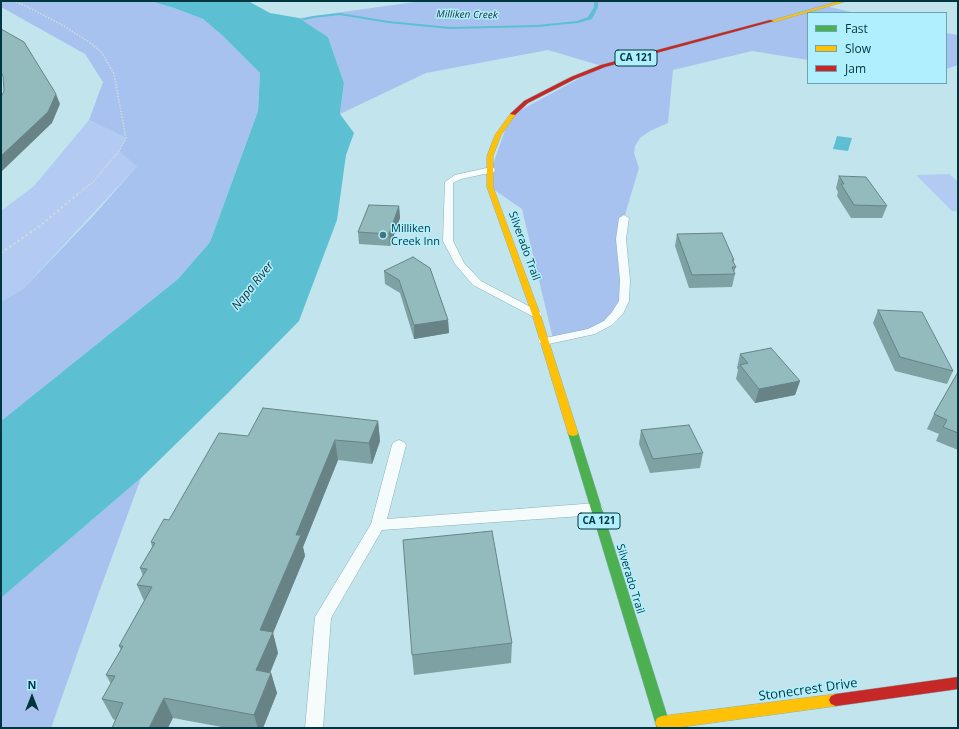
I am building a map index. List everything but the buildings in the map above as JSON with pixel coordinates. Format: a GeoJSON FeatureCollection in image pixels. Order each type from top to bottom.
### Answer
{"type":"FeatureCollection","features":[{"type":"Feature","properties":{"kind":"main road","name":"Silverado Trail"},"geometry":{"type":"LineString","coordinates":[[663,726],[536,314],[490,187],[490,156],[498,134],[510,116],[526,102],[548,89],[573,78],[603,66],[845,1]]}},
{"type":"Feature","properties":{"kind":"main road","name":"Stonecrest Drive"},"geometry":{"type":"LineString","coordinates":[[663,726],[958,683]]}},
{"type":"Feature","properties":{"kind":"lane"},"geometry":{"type":"LineString","coordinates":[[491,170],[458,177],[448,182],[448,241],[460,264],[477,283],[536,314]]}},
{"type":"Feature","properties":{"kind":"lane"},"geometry":{"type":"LineString","coordinates":[[544,341],[591,332],[608,324],[617,314],[624,301],[625,280],[621,239],[624,218]]}},
{"type":"Feature","properties":{"kind":"lane"},"geometry":{"type":"LineString","coordinates":[[314,728],[323,617],[378,525],[400,445]]}},
{"type":"Feature","properties":{"kind":"lane"},"geometry":{"type":"LineString","coordinates":[[378,525],[596,509]]}},
{"type":"Feature","properties":{"kind":"path"},"geometry":{"type":"LineString","coordinates":[[1,253],[40,226],[94,181],[119,151],[126,138],[114,74],[102,53],[92,44],[64,26],[26,6],[13,1]]}},
{"type":"Feature","properties":{"kind":"shaded area"},"geometry":{"type":"Polygon","coordinates":[[[1,1],[150,1],[203,19],[223,36],[260,73],[258,111],[210,242],[178,279],[1,421],[1,302],[23,289],[93,216],[137,166],[119,151],[126,138],[89,120],[103,82],[85,54],[1,7],[1,1]]]}},
{"type":"Feature","properties":{"kind":"shaded area"},"geometry":{"type":"Polygon","coordinates":[[[422,1],[842,1],[826,6],[851,12],[807,12],[807,60],[752,51],[673,70],[668,123],[650,131],[640,138],[635,146],[634,153],[639,168],[624,218],[624,301],[608,323],[554,343],[522,209],[490,187],[491,170],[510,116],[602,66],[548,50],[426,73],[340,114],[344,83],[328,37],[299,18],[422,1]]]}},
{"type":"Feature","properties":{"kind":"shaded area"},"geometry":{"type":"Polygon","coordinates":[[[947,33],[958,35],[958,65],[947,69],[947,33]]]}},
{"type":"Feature","properties":{"kind":"shaded area"},"geometry":{"type":"Polygon","coordinates":[[[89,120],[126,138],[137,166],[23,289],[1,302],[1,211],[34,186],[89,120]]]}},
{"type":"Feature","properties":{"kind":"shaded area"},"geometry":{"type":"Polygon","coordinates":[[[949,174],[958,182],[958,211],[952,211],[916,175],[949,174]]]}},
{"type":"Feature","properties":{"kind":"shaded area"},"geometry":{"type":"Polygon","coordinates":[[[141,478],[51,728],[1,728],[1,598],[141,478]]]}},
{"type":"Feature","properties":{"kind":"water","name":"Napa River"},"geometry":{"type":"Polygon","coordinates":[[[150,1],[248,1],[270,13],[299,18],[328,37],[344,83],[340,114],[354,133],[346,155],[337,220],[299,321],[141,478],[1,598],[1,421],[178,279],[210,242],[258,111],[260,73],[223,36],[203,19],[150,1]]]}},
{"type":"Feature","properties":{"kind":"water"},"geometry":{"type":"Polygon","coordinates":[[[837,136],[852,138],[848,151],[833,149],[837,136]]]}},
{"type":"Feature","properties":{"kind":"waterway","name":"Milliken Creek"},"geometry":{"type":"LineString","coordinates":[[291,22],[313,17],[340,14],[388,22],[450,28],[537,26],[578,22],[590,18],[596,7],[596,1]]}},
{"type":"Feature","properties":{"kind":"traffic: fast"},"geometry":{"type":"LineString","coordinates":[[573,433],[664,728]]}},
{"type":"Feature","properties":{"kind":"traffic: slow"},"geometry":{"type":"LineString","coordinates":[[772,21],[845,1]]}},
{"type":"Feature","properties":{"kind":"traffic: slow"},"geometry":{"type":"LineString","coordinates":[[513,114],[498,135],[490,156],[490,187],[536,314],[573,433]]}},
{"type":"Feature","properties":{"kind":"traffic: slow"},"geometry":{"type":"LineString","coordinates":[[662,723],[836,700]]}},
{"type":"Feature","properties":{"kind":"traffic: jam"},"geometry":{"type":"LineString","coordinates":[[513,114],[526,102],[573,78],[603,66],[772,21]]}},
{"type":"Feature","properties":{"kind":"traffic: jam"},"geometry":{"type":"LineString","coordinates":[[836,700],[958,683]]}},
{"type":"Feature","properties":{"kind":"place","name":"Milliken Creek Inn"},"geometry":{"type":"Point","coordinates":[383,235]}}]}
